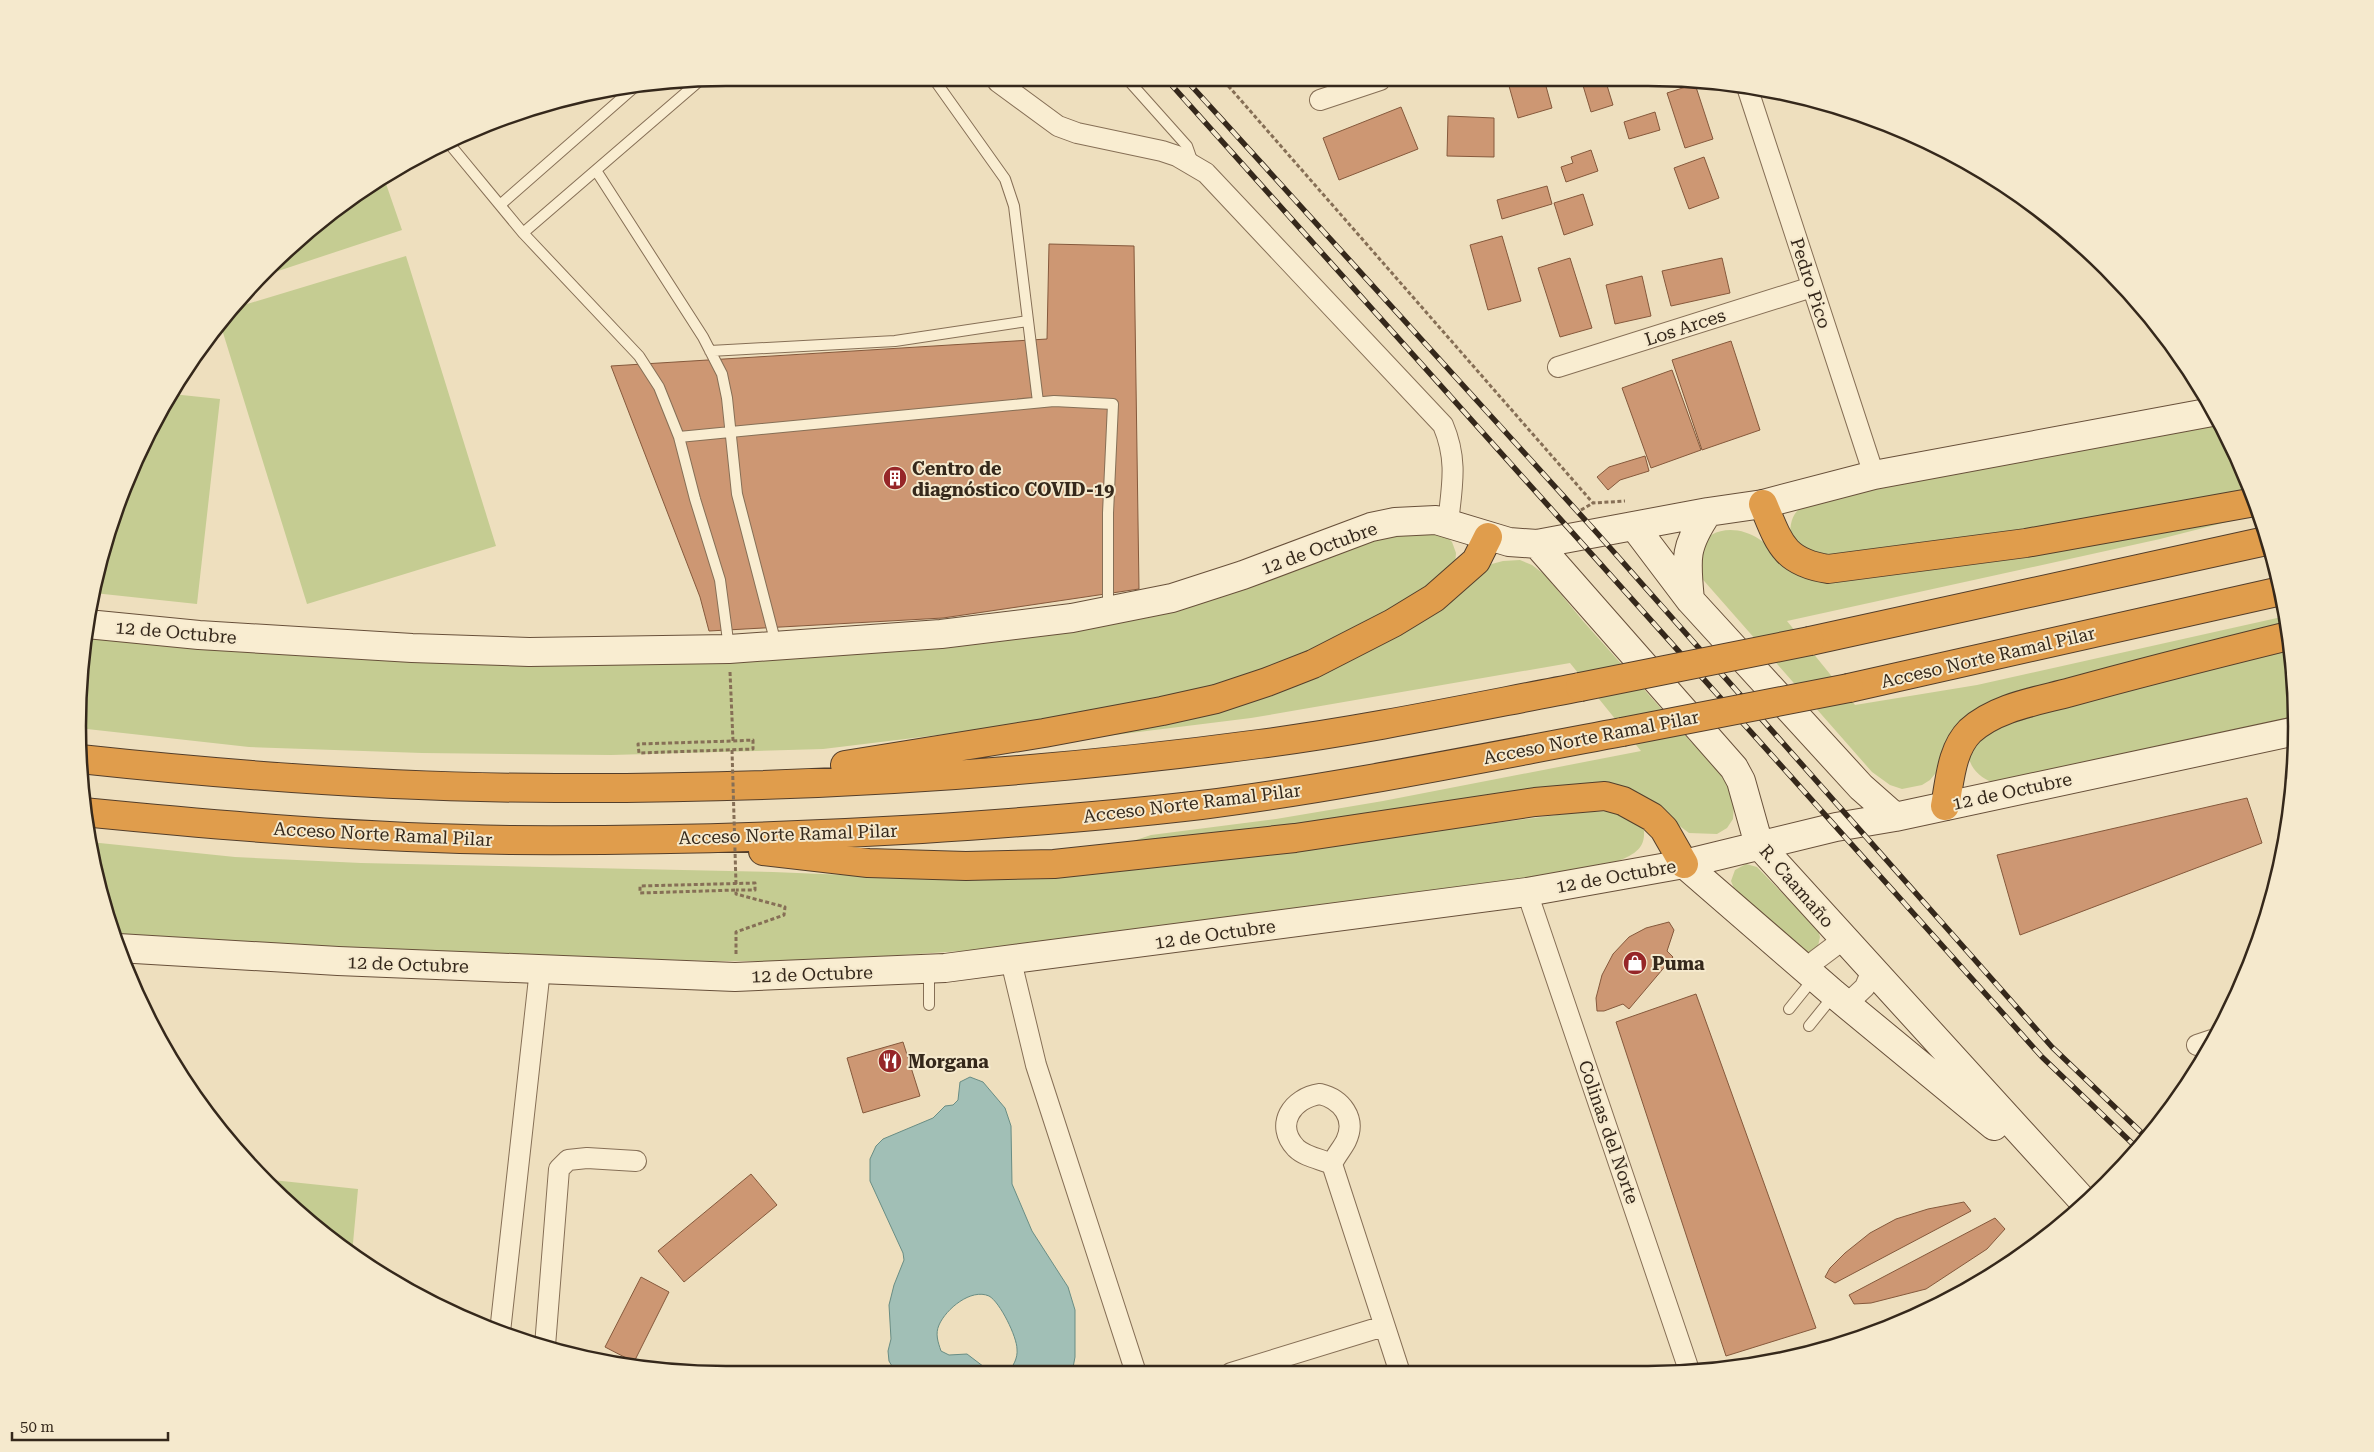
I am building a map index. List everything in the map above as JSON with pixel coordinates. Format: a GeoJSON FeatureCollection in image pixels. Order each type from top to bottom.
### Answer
{"type":"FeatureCollection","features":[{"type":"Feature","properties":{"kind":"highway"},"geometry":{"type":"LineString","coordinates":[[1763,504],[1776,536],[1792,557],[1808,566],[1828,569],[2026,543],[2248,503]]}},
{"type":"Feature","properties":{"kind":"highway"},"geometry":{"type":"LineString","coordinates":[[711,787],[1044,734],[1207,701],[1258,685],[1313,664],[1393,623],[1434,598],[1476,561],[1488,537]]}},
{"type":"Feature","properties":{"kind":"highway"},"geometry":{"type":"LineString","coordinates":[[88,760],[239,774],[396,784],[554,788],[711,787],[970,774],[1115,762],[1264,744],[1397,722],[1810,641],[2261,542]]}},
{"type":"Feature","properties":{"kind":"highway","name":"Acceso Norte Ramal Pilar"},"geometry":{"type":"LineString","coordinates":[[93,813],[201,824],[354,834],[508,840],[662,840],[815,835],[987,825],[1197,805],[1271,795],[1622,732],[1849,688],[2273,593]]}},
{"type":"Feature","properties":{"kind":"highway"},"geometry":{"type":"LineString","coordinates":[[1945,806],[1956,751],[1968,733],[1979,723],[1997,714],[2096,685],[2281,638]]}},
{"type":"Feature","properties":{"kind":"highway"},"geometry":{"type":"LineString","coordinates":[[662,840],[868,863],[966,866],[1054,864],[1295,838],[1536,802],[1605,796],[1623,801],[1652,817],[1664,829],[1684,864]]}},
{"type":"Feature","properties":{"kind":"street"},"geometry":{"type":"LineString","coordinates":[[1003,86],[1058,126],[1077,133],[1162,151],[1206,173],[1443,425],[1451,445],[1454,471],[1448,523]]}},
{"type":"Feature","properties":{"kind":"street"},"geometry":{"type":"LineString","coordinates":[[1320,100],[1362,86]]}},
{"type":"Feature","properties":{"kind":"street","name":"Pedro Pico"},"geometry":{"type":"LineString","coordinates":[[1750,95],[1874,475]]}},
{"type":"Feature","properties":{"kind":"street","name":"Los Arces"},"geometry":{"type":"LineString","coordinates":[[1558,367],[1812,287]]}},
{"type":"Feature","properties":{"kind":"street","name":"12 de Octubre"},"geometry":{"type":"LineString","coordinates":[[95,625],[199,635],[412,648],[529,652],[729,649],[942,634],[1072,618],[1172,598],[1225,581],[1371,528],[1416,520],[1436,520],[1508,542],[1537,544],[1633,514],[1708,512],[1763,504],[1874,475],[2206,413]]}},
{"type":"Feature","properties":{"kind":"street"},"geometry":{"type":"LineString","coordinates":[[1690,600],[1687,569],[1688,552],[1693,534],[1708,512]]}},
{"type":"Feature","properties":{"kind":"street"},"geometry":{"type":"LineString","coordinates":[[1633,514],[1690,600],[1861,787],[1895,817]]}},
{"type":"Feature","properties":{"kind":"street","name":"R. Caamaño"},"geometry":{"type":"LineString","coordinates":[[1537,544],[1734,768],[1741,781],[1759,845],[2077,1195]]}},
{"type":"Feature","properties":{"kind":"street","name":"12 de Octubre"},"geometry":{"type":"LineString","coordinates":[[126,948],[338,961],[540,968],[735,978],[929,969],[1011,961],[1527,892],[1684,864],[1836,827],[1895,817],[2288,733]]}},
{"type":"Feature","properties":{"kind":"street","name":"R. Caamaño"},"geometry":{"type":"LineString","coordinates":[[1684,864],[1826,987],[2077,1195]]}},
{"type":"Feature","properties":{"kind":"street","name":"Colinas del Norte"},"geometry":{"type":"LineString","coordinates":[[1527,892],[1687,1364]]}},
{"type":"Feature","properties":{"kind":"street"},"geometry":{"type":"LineString","coordinates":[[1844,939],[1828,950],[1826,987],[1864,987],[1872,970]]}},
{"type":"Feature","properties":{"kind":"street"},"geometry":{"type":"LineString","coordinates":[[1011,961],[1036,1065],[1134,1366]]}},
{"type":"Feature","properties":{"kind":"street"},"geometry":{"type":"LineString","coordinates":[[501,1325],[540,968]]}},
{"type":"Feature","properties":{"kind":"street"},"geometry":{"type":"LineString","coordinates":[[546,1340],[559,1169],[568,1160],[587,1158],[636,1162]]}},
{"type":"Feature","properties":{"kind":"street"},"geometry":{"type":"LineString","coordinates":[[1332,1164],[1398,1366]]}},
{"type":"Feature","properties":{"kind":"street"},"geometry":{"type":"LineString","coordinates":[[1254,1366],[1384,1326]]}},
{"type":"Feature","properties":{"kind":"lane"},"geometry":{"type":"LineString","coordinates":[[939,86],[1005,179],[1014,206],[1038,402]]}},
{"type":"Feature","properties":{"kind":"lane"},"geometry":{"type":"LineString","coordinates":[[1133,86],[1187,146],[1194,166]]}},
{"type":"Feature","properties":{"kind":"lane"},"geometry":{"type":"LineString","coordinates":[[523,233],[597,172],[693,88]]}},
{"type":"Feature","properties":{"kind":"lane"},"geometry":{"type":"LineString","coordinates":[[500,205],[626,95]]}},
{"type":"Feature","properties":{"kind":"lane"},"geometry":{"type":"LineString","coordinates":[[453,148],[523,233],[639,356],[659,387],[679,437],[695,499],[720,580],[729,649]]}},
{"type":"Feature","properties":{"kind":"lane"},"geometry":{"type":"LineString","coordinates":[[597,172],[710,351],[722,374],[727,398],[729,433],[737,494],[777,645]]}},
{"type":"Feature","properties":{"kind":"lane"},"geometry":{"type":"LineString","coordinates":[[710,351],[895,341],[1028,321]]}},
{"type":"Feature","properties":{"kind":"lane"},"geometry":{"type":"LineString","coordinates":[[679,437],[1038,402],[1113,404],[1108,513],[1108,611]]}},
{"type":"Feature","properties":{"kind":"lane"},"geometry":{"type":"LineString","coordinates":[[929,969],[929,1005]]}},
{"type":"Feature","properties":{"kind":"lane"},"geometry":{"type":"LineString","coordinates":[[1789,1009],[1826,987]]}},
{"type":"Feature","properties":{"kind":"lane"},"geometry":{"type":"LineString","coordinates":[[1809,1026],[1826,987]]}},
{"type":"Feature","properties":{"kind":"path"},"geometry":{"type":"LineString","coordinates":[[1228,86],[1593,503],[1633,514]]}},
{"type":"Feature","properties":{"kind":"path"},"geometry":{"type":"LineString","coordinates":[[729,649],[732,741]]}},
{"type":"Feature","properties":{"kind":"path"},"geometry":{"type":"LineString","coordinates":[[753,740],[753,749],[638,753],[638,744],[732,741],[753,740]]}},
{"type":"Feature","properties":{"kind":"path"},"geometry":{"type":"LineString","coordinates":[[732,750],[736,884]]}},
{"type":"Feature","properties":{"kind":"path"},"geometry":{"type":"LineString","coordinates":[[755,883],[756,890],[736,890],[640,893],[640,886],[755,883]]}},
{"type":"Feature","properties":{"kind":"path"},"geometry":{"type":"LineString","coordinates":[[735,978],[736,932],[784,915],[785,907],[736,894],[736,890]]}},
{"type":"Feature","properties":{"kind":"green space"},"geometry":{"type":"Polygon","coordinates":[[[386,184],[402,230],[277,271],[304,245],[337,218],[386,184]]]}},
{"type":"Feature","properties":{"kind":"green space"},"geometry":{"type":"Polygon","coordinates":[[[406,256],[496,546],[307,604],[223,331],[244,305],[406,256]]]}},
{"type":"Feature","properties":{"kind":"green space"},"geometry":{"type":"Polygon","coordinates":[[[179,395],[220,399],[197,604],[101,594],[120,520],[135,481],[152,443],[179,395]]]}},
{"type":"Feature","properties":{"kind":"green space"},"geometry":{"type":"Polygon","coordinates":[[[2211,423],[2243,490],[1966,542],[1815,559],[1790,538],[1793,518],[1797,511],[1805,504],[1877,486],[2211,423]]]}},
{"type":"Feature","properties":{"kind":"green space"},"geometry":{"type":"Polygon","coordinates":[[[2252,515],[2160,539],[1787,621],[1855,705],[1977,685],[2278,618],[2279,626],[1991,706],[1930,780],[1922,785],[1902,789],[1890,785],[1872,772],[1698,574],[1698,553],[1710,536],[1717,532],[1734,530],[1759,539],[1791,568],[2252,515]]]}},
{"type":"Feature","properties":{"kind":"green space"},"geometry":{"type":"Polygon","coordinates":[[[1406,531],[1444,534],[1452,542],[1456,553],[1455,566],[1443,581],[1325,645],[1250,676],[1127,705],[1004,727],[823,749],[611,755],[422,753],[249,747],[86,729],[88,684],[93,635],[892,648],[1406,531]]]}},
{"type":"Feature","properties":{"kind":"green space"},"geometry":{"type":"Polygon","coordinates":[[[1520,560],[1532,565],[1545,575],[1583,621],[1691,742],[1712,762],[1732,792],[1734,804],[1733,819],[1727,828],[1717,834],[1689,833],[1640,796],[1189,839],[1133,841],[1151,835],[1276,819],[1383,801],[1641,751],[1570,663],[1251,718],[1042,744],[1213,709],[1488,565],[1503,561],[1520,560]]]}},
{"type":"Feature","properties":{"kind":"green space"},"geometry":{"type":"Polygon","coordinates":[[[2283,651],[2288,719],[1992,782],[1982,777],[1974,769],[1969,758],[1969,752],[1979,736],[1997,722],[2283,651]]]}},
{"type":"Feature","properties":{"kind":"green space"},"geometry":{"type":"Polygon","coordinates":[[[1610,811],[1643,824],[1644,839],[1642,844],[1634,853],[1616,862],[1460,891],[1006,948],[813,961],[715,961],[312,948],[122,938],[108,892],[98,843],[235,857],[361,863],[773,872],[943,879],[1029,878],[1125,871],[1573,813],[1610,811]]]}},
{"type":"Feature","properties":{"kind":"green space"},"geometry":{"type":"Polygon","coordinates":[[[1746,864],[1757,867],[1818,930],[1820,937],[1818,946],[1810,952],[1800,951],[1735,891],[1731,881],[1735,870],[1746,864]]]}},
{"type":"Feature","properties":{"kind":"green space"},"geometry":{"type":"Polygon","coordinates":[[[277,1180],[358,1189],[353,1245],[304,1207],[277,1180]]]}},
{"type":"Feature","properties":{"kind":"water"},"geometry":{"type":"Polygon","coordinates":[[[970,1077],[983,1082],[1005,1108],[1011,1126],[1012,1184],[1032,1231],[1068,1287],[1075,1310],[1073,1366],[1012,1366],[1017,1356],[1014,1336],[998,1305],[989,1296],[982,1294],[967,1297],[953,1307],[942,1319],[937,1332],[937,1338],[941,1351],[949,1355],[967,1354],[983,1366],[892,1366],[889,1361],[888,1351],[891,1339],[889,1305],[894,1285],[904,1260],[903,1253],[870,1181],[870,1159],[876,1146],[883,1139],[933,1118],[945,1106],[953,1105],[958,1100],[960,1082],[970,1077]]]}},
{"type":"Feature","properties":{"kind":"building"},"geometry":{"type":"Polygon","coordinates":[[[1509,86],[1546,86],[1552,108],[1518,118],[1509,86]]]}},
{"type":"Feature","properties":{"kind":"building"},"geometry":{"type":"Polygon","coordinates":[[[1583,86],[1607,86],[1613,105],[1591,112],[1583,86]]]}},
{"type":"Feature","properties":{"kind":"building"},"geometry":{"type":"Polygon","coordinates":[[[1684,88],[1697,89],[1713,139],[1685,148],[1667,93],[1684,88]]]}},
{"type":"Feature","properties":{"kind":"building"},"geometry":{"type":"Polygon","coordinates":[[[1401,107],[1418,149],[1339,180],[1323,138],[1401,107]]]}},
{"type":"Feature","properties":{"kind":"building"},"geometry":{"type":"Polygon","coordinates":[[[1655,112],[1660,130],[1629,139],[1624,122],[1655,112]]]}},
{"type":"Feature","properties":{"kind":"building"},"geometry":{"type":"Polygon","coordinates":[[[1448,116],[1494,118],[1494,157],[1447,156],[1448,116]]]}},
{"type":"Feature","properties":{"kind":"building"},"geometry":{"type":"Polygon","coordinates":[[[1591,150],[1598,171],[1566,182],[1561,167],[1573,163],[1571,157],[1591,150]]]}},
{"type":"Feature","properties":{"kind":"building"},"geometry":{"type":"Polygon","coordinates":[[[1704,157],[1719,198],[1689,209],[1674,168],[1704,157]]]}},
{"type":"Feature","properties":{"kind":"building"},"geometry":{"type":"Polygon","coordinates":[[[1547,186],[1552,204],[1502,219],[1497,200],[1547,186]]]}},
{"type":"Feature","properties":{"kind":"building"},"geometry":{"type":"Polygon","coordinates":[[[1583,194],[1593,225],[1564,235],[1554,203],[1583,194]]]}},
{"type":"Feature","properties":{"kind":"building"},"geometry":{"type":"Polygon","coordinates":[[[1502,236],[1521,301],[1488,310],[1470,245],[1502,236]]]}},
{"type":"Feature","properties":{"kind":"building","name":"Centro de diagnóstico COVID-19"},"geometry":{"type":"Polygon","coordinates":[[[1049,244],[1134,246],[1139,589],[943,618],[709,631],[700,597],[611,366],[1047,339],[1049,244]]]}},
{"type":"Feature","properties":{"kind":"building"},"geometry":{"type":"Polygon","coordinates":[[[1570,258],[1592,328],[1560,337],[1538,268],[1570,258]]]}},
{"type":"Feature","properties":{"kind":"building"},"geometry":{"type":"Polygon","coordinates":[[[1722,258],[1730,293],[1671,306],[1662,271],[1722,258]]]}},
{"type":"Feature","properties":{"kind":"building"},"geometry":{"type":"Polygon","coordinates":[[[1642,276],[1651,316],[1615,324],[1606,285],[1642,276]]]}},
{"type":"Feature","properties":{"kind":"building"},"geometry":{"type":"Polygon","coordinates":[[[1731,341],[1760,430],[1702,450],[1672,360],[1731,341]]]}},
{"type":"Feature","properties":{"kind":"building"},"geometry":{"type":"Polygon","coordinates":[[[1672,370],[1701,450],[1651,468],[1622,388],[1672,370]]]}},
{"type":"Feature","properties":{"kind":"building"},"geometry":{"type":"Polygon","coordinates":[[[1645,456],[1649,471],[1620,480],[1608,490],[1597,477],[1609,467],[1645,456]]]}},
{"type":"Feature","properties":{"kind":"building"},"geometry":{"type":"Polygon","coordinates":[[[2247,798],[2262,843],[2020,935],[1997,855],[2247,798]]]}},
{"type":"Feature","properties":{"kind":"building"},"geometry":{"type":"Polygon","coordinates":[[[1669,922],[1674,930],[1667,951],[1673,957],[1629,1009],[1623,1004],[1604,1011],[1597,1011],[1596,998],[1602,975],[1613,954],[1629,937],[1646,928],[1669,922]]]}},
{"type":"Feature","properties":{"kind":"building"},"geometry":{"type":"Polygon","coordinates":[[[1696,994],[1816,1328],[1726,1356],[1616,1022],[1696,994]]]}},
{"type":"Feature","properties":{"kind":"building"},"geometry":{"type":"Polygon","coordinates":[[[903,1042],[920,1096],[863,1113],[847,1058],[903,1042]]]}},
{"type":"Feature","properties":{"kind":"building"},"geometry":{"type":"Polygon","coordinates":[[[751,1174],[777,1205],[684,1282],[658,1251],[751,1174]]]}},
{"type":"Feature","properties":{"kind":"building"},"geometry":{"type":"Polygon","coordinates":[[[1964,1202],[1971,1211],[1835,1283],[1825,1277],[1830,1268],[1845,1253],[1870,1233],[1896,1219],[1928,1209],[1964,1202]]]}},
{"type":"Feature","properties":{"kind":"building"},"geometry":{"type":"Polygon","coordinates":[[[1995,1218],[2005,1229],[1987,1249],[1926,1289],[1871,1303],[1854,1304],[1849,1295],[1995,1218]]]}},
{"type":"Feature","properties":{"kind":"building"},"geometry":{"type":"Polygon","coordinates":[[[641,1277],[669,1292],[636,1359],[624,1357],[605,1347],[641,1277]]]}},
{"type":"Feature","properties":{"kind":"railway"},"geometry":{"type":"LineString","coordinates":[[1172,86],[2042,1057],[2133,1144]]}},
{"type":"Feature","properties":{"kind":"railway"},"geometry":{"type":"LineString","coordinates":[[1192,86],[1597,533],[2052,1047],[2142,1133]]}},
{"type":"Feature","properties":{"kind":"place","name":"Centro de diagnóstico COVID-19"},"geometry":{"type":"Point","coordinates":[895,478]}},
{"type":"Feature","properties":{"kind":"place","name":"Puma"},"geometry":{"type":"Point","coordinates":[1635,963]}},
{"type":"Feature","properties":{"kind":"place","name":"Morgana"},"geometry":{"type":"Point","coordinates":[890,1061]}}]}
